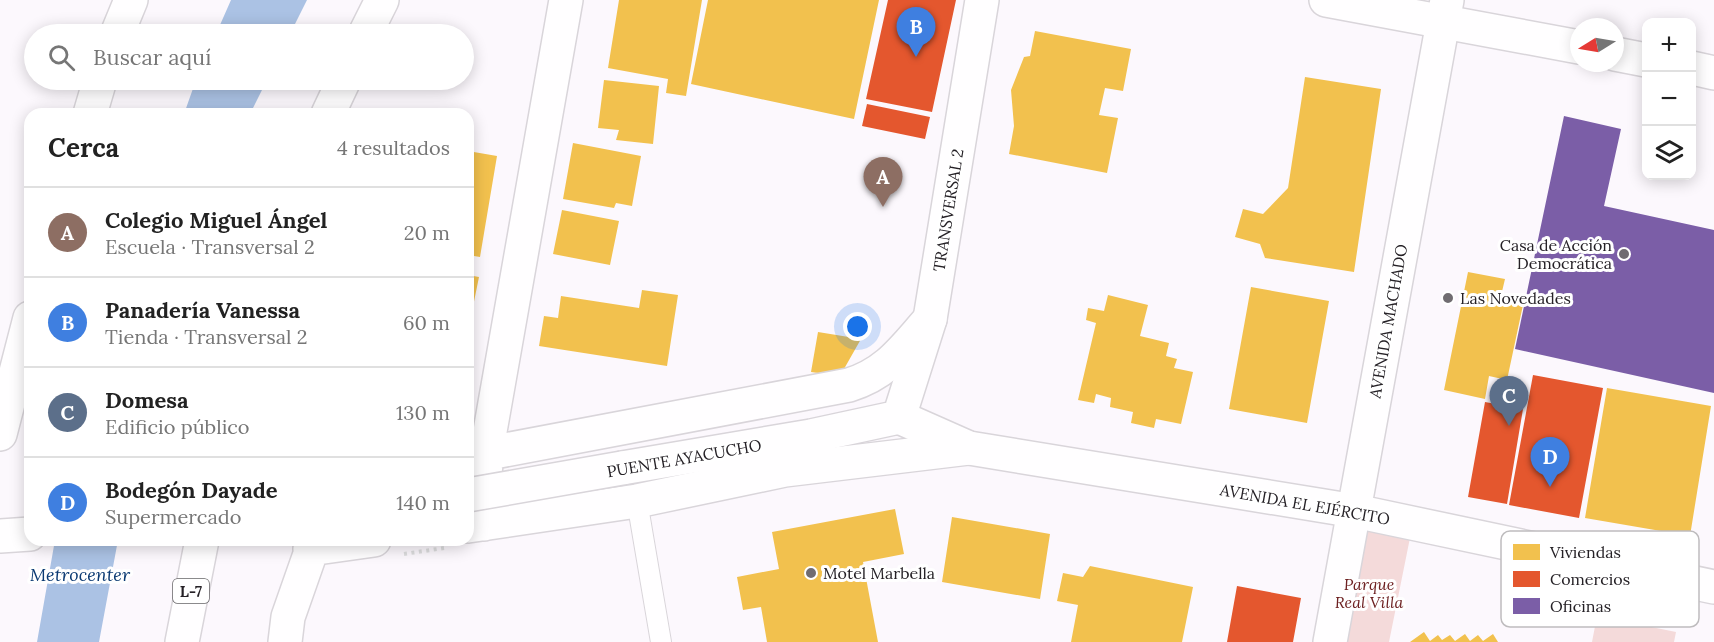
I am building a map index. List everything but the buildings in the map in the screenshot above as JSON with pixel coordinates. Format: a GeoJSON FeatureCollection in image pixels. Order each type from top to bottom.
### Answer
{"type":"FeatureCollection","features":[{"type":"Feature","properties":{"kind":"main road"},"geometry":{"type":"LineString","coordinates":[[121,24],[131,0]]}},
{"type":"Feature","properties":{"kind":"main road"},"geometry":{"type":"LineString","coordinates":[[370,24],[382,0]]}},
{"type":"Feature","properties":{"kind":"main road"},"geometry":{"type":"LineString","coordinates":[[474,477],[566,0]]}},
{"type":"Feature","properties":{"kind":"main road","name":"TRANSVERSAL 2"},"geometry":{"type":"LineString","coordinates":[[899,417],[930,318],[982,0]]}},
{"type":"Feature","properties":{"kind":"main road"},"geometry":{"type":"LineString","coordinates":[[1326,0],[1445,11],[1570,45]]}},
{"type":"Feature","properties":{"kind":"main road","name":"AVENIDA MACHADO"},"geometry":{"type":"LineString","coordinates":[[1330,642],[1445,11]]}},
{"type":"Feature","properties":{"kind":"main road"},"geometry":{"type":"LineString","coordinates":[[1624,56],[1642,59]]}},
{"type":"Feature","properties":{"kind":"main road"},"geometry":{"type":"LineString","coordinates":[[1696,69],[1714,73]]}},
{"type":"Feature","properties":{"kind":"main road"},"geometry":{"type":"LineString","coordinates":[[92,108],[97,90]]}},
{"type":"Feature","properties":{"kind":"main road"},"geometry":{"type":"LineString","coordinates":[[331,108],[339,90]]}},
{"type":"Feature","properties":{"kind":"main road"},"geometry":{"type":"LineString","coordinates":[[477,456],[860,382],[888,367],[930,318]]}},
{"type":"Feature","properties":{"kind":"main road"},"geometry":{"type":"LineString","coordinates":[[0,434],[24,341]]}},
{"type":"Feature","properties":{"kind":"main road","name":"AVENIDA EL EJÉRCITO"},"geometry":{"type":"LineString","coordinates":[[899,417],[969,448],[1355,512],[1501,543]]}},
{"type":"Feature","properties":{"kind":"main road","name":"PUENTE AYACUCHO"},"geometry":{"type":"LineString","coordinates":[[474,494],[811,436],[899,417]]}},
{"type":"Feature","properties":{"kind":"main road"},"geometry":{"type":"LineString","coordinates":[[474,532],[785,470],[969,448]]}},
{"type":"Feature","properties":{"kind":"main road"},"geometry":{"type":"LineString","coordinates":[[0,536],[24,534]]}},
{"type":"Feature","properties":{"kind":"main road","name":"L-7"},"geometry":{"type":"LineString","coordinates":[[182,642],[201,546]]}},
{"type":"Feature","properties":{"kind":"main road"},"geometry":{"type":"LineString","coordinates":[[285,642],[288,617],[312,546]]}},
{"type":"Feature","properties":{"kind":"main road"},"geometry":{"type":"LineString","coordinates":[[350,546],[388,547]]}},
{"type":"Feature","properties":{"kind":"main road","name":"AVENIDA EL EJÉRCITO"},"geometry":{"type":"LineString","coordinates":[[1699,584],[1714,587]]}},
{"type":"Feature","properties":{"kind":"lane"},"geometry":{"type":"LineString","coordinates":[[637,501],[661,642]]}},
{"type":"Feature","properties":{"kind":"green space","name":"Parque Real Villa"},"geometry":{"type":"Polygon","coordinates":[[[1413,523],[1389,642],[1330,642],[1352,528],[1413,523]]]}},
{"type":"Feature","properties":{"kind":"green space"},"geometry":{"type":"Polygon","coordinates":[[[1595,627],[1651,627],[1676,632],[1674,642],[1592,642],[1595,627]]]}},
{"type":"Feature","properties":{"kind":"water"},"geometry":{"type":"Polygon","coordinates":[[[231,0],[307,0],[295,24],[220,24],[231,0]]]}},
{"type":"Feature","properties":{"kind":"water"},"geometry":{"type":"Polygon","coordinates":[[[192,90],[262,90],[253,108],[186,108],[192,90]]]}},
{"type":"Feature","properties":{"kind":"water","name":"Metrocenter"},"geometry":{"type":"Polygon","coordinates":[[[54,546],[117,546],[99,642],[37,642],[54,546]]]}},
{"type":"Feature","properties":{"kind":"place","name":"Panadería Vanessa"},"geometry":{"type":"Point","coordinates":[916,57]}},
{"type":"Feature","properties":{"kind":"place","name":"Colegio Miguel Ángel"},"geometry":{"type":"Point","coordinates":[883,207]}},
{"type":"Feature","properties":{"kind":"place","name":"Casa de Acción Democrática"},"geometry":{"type":"Point","coordinates":[1624,254]}},
{"type":"Feature","properties":{"kind":"place","name":"Las Novedades"},"geometry":{"type":"Point","coordinates":[1448,298]}},
{"type":"Feature","properties":{"kind":"place","name":"Domesa"},"geometry":{"type":"Point","coordinates":[1509,426]}},
{"type":"Feature","properties":{"kind":"place","name":"Bodegón Dayade"},"geometry":{"type":"Point","coordinates":[1550,487]}},
{"type":"Feature","properties":{"kind":"place","name":"Motel Marbella"},"geometry":{"type":"Point","coordinates":[811,573]}}]}
